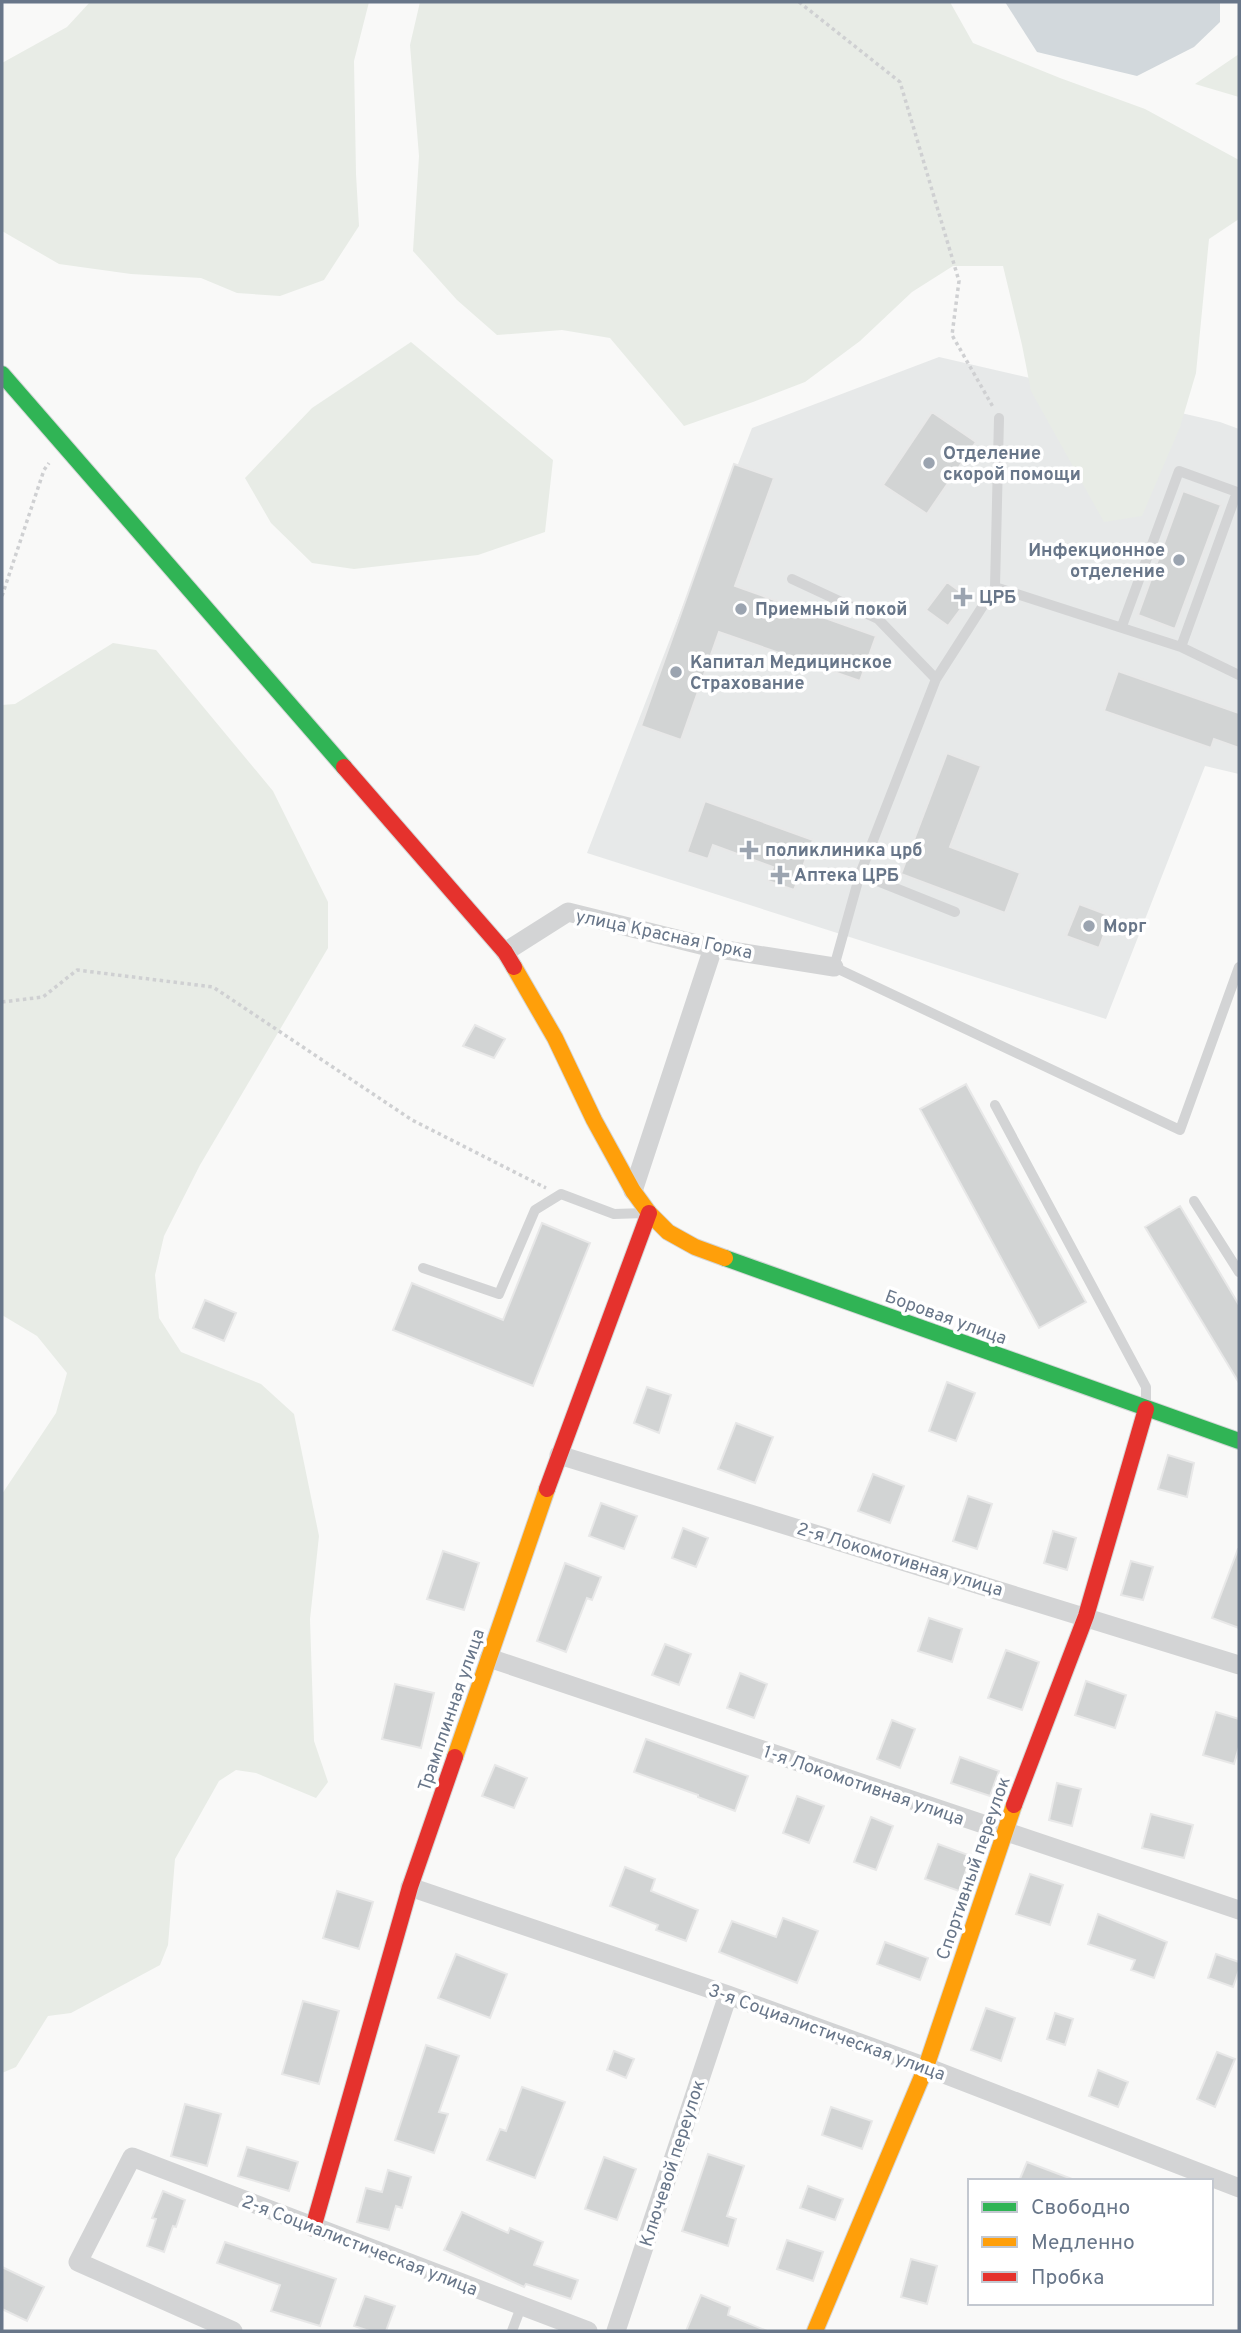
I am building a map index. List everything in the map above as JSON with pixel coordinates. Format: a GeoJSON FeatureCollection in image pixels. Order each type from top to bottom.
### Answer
{"type":"FeatureCollection","features":[{"type":"Feature","properties":{"kind":"street","name":"Боровая улица"},"geometry":{"type":"LineString","coordinates":[[2,373],[505,952],[555,1038],[594,1120],[633,1191],[649,1213],[668,1232],[695,1247],[1239,1441]]}},
{"type":"Feature","properties":{"kind":"street","name":"улица Красная Горка"},"geometry":{"type":"LineString","coordinates":[[505,952],[568,912],[713,948],[834,967]]}},
{"type":"Feature","properties":{"kind":"street"},"geometry":{"type":"LineString","coordinates":[[633,1191],[713,948]]}},
{"type":"Feature","properties":{"kind":"street","name":"Трамплинная улица"},"geometry":{"type":"LineString","coordinates":[[313,2228],[410,1887],[559,1455],[649,1213]]}},
{"type":"Feature","properties":{"kind":"street","name":"Спортивный переулок"},"geometry":{"type":"LineString","coordinates":[[815,2331],[926,2067],[1004,1832],[1086,1616],[1146,1409]]}},
{"type":"Feature","properties":{"kind":"street","name":"2-я Локомотивная улица"},"geometry":{"type":"LineString","coordinates":[[559,1455],[1239,1665]]}},
{"type":"Feature","properties":{"kind":"street","name":"1-я Локомотивная улица"},"geometry":{"type":"LineString","coordinates":[[489,1658],[1239,1910]]}},
{"type":"Feature","properties":{"kind":"street","name":"3-я Социалистическая улица"},"geometry":{"type":"LineString","coordinates":[[410,1887],[728,1995],[926,2067],[1239,2188]]}},
{"type":"Feature","properties":{"kind":"street","name":"Ключевой переулок"},"geometry":{"type":"LineString","coordinates":[[616,2331],[728,1995]]}},
{"type":"Feature","properties":{"kind":"street","name":"2-я Социалистическая улица"},"geometry":{"type":"LineString","coordinates":[[233,2331],[78,2262],[132,2157],[588,2331]]}},
{"type":"Feature","properties":{"kind":"lane"},"geometry":{"type":"LineString","coordinates":[[999,418],[995,587],[936,679],[860,874],[834,967],[1180,1130],[1239,967]]}},
{"type":"Feature","properties":{"kind":"lane"},"geometry":{"type":"LineString","coordinates":[[1122,626],[1179,471],[1191,475],[1237,492],[1181,647]]}},
{"type":"Feature","properties":{"kind":"lane"},"geometry":{"type":"LineString","coordinates":[[792,579],[878,619],[936,679]]}},
{"type":"Feature","properties":{"kind":"lane"},"geometry":{"type":"LineString","coordinates":[[995,587],[1181,647],[1239,675]]}},
{"type":"Feature","properties":{"kind":"lane"},"geometry":{"type":"LineString","coordinates":[[860,874],[955,912]]}},
{"type":"Feature","properties":{"kind":"lane"},"geometry":{"type":"LineString","coordinates":[[995,1105],[1146,1387],[1146,1409]]}},
{"type":"Feature","properties":{"kind":"lane"},"geometry":{"type":"LineString","coordinates":[[423,1268],[499,1294],[535,1210],[561,1194],[614,1214],[649,1213]]}},
{"type":"Feature","properties":{"kind":"lane"},"geometry":{"type":"LineString","coordinates":[[1194,1200],[1239,1272]]}},
{"type":"Feature","properties":{"kind":"lane"},"geometry":{"type":"LineString","coordinates":[[512,2331],[521,2307]]}},
{"type":"Feature","properties":{"kind":"path"},"geometry":{"type":"LineString","coordinates":[[799,2],[900,82],[959,281],[952,335],[999,418]]}},
{"type":"Feature","properties":{"kind":"path"},"geometry":{"type":"LineString","coordinates":[[2,596],[44,470],[64,445]]}},
{"type":"Feature","properties":{"kind":"path"},"geometry":{"type":"LineString","coordinates":[[2,1002],[43,997],[77,970],[214,987],[412,1120],[561,1194]]}},
{"type":"Feature","properties":{"kind":"shaded area"},"geometry":{"type":"Polygon","coordinates":[[[90,2],[369,2],[354,61],[359,226],[324,280],[280,296],[237,293],[201,278],[131,274],[59,264],[2,231],[2,63],[67,27],[90,2]]]}},
{"type":"Feature","properties":{"kind":"shaded area"},"geometry":{"type":"Polygon","coordinates":[[[420,2],[950,2],[973,43],[1145,109],[1239,160],[1239,219],[1209,239],[1196,373],[1180,427],[1142,516],[1104,522],[1031,391],[1003,266],[953,266],[912,292],[860,341],[805,382],[684,426],[610,338],[562,330],[497,335],[457,300],[413,251],[419,156],[410,45],[420,2]]]}},
{"type":"Feature","properties":{"kind":"shaded area"},"geometry":{"type":"Polygon","coordinates":[[[1005,2],[1220,2],[1220,22],[1194,47],[1137,76],[1037,52],[1005,2]]]}},
{"type":"Feature","properties":{"kind":"shaded area"},"geometry":{"type":"Polygon","coordinates":[[[1239,54],[1239,97],[1195,84],[1239,54]]]}},
{"type":"Feature","properties":{"kind":"shaded area"},"geometry":{"type":"Polygon","coordinates":[[[411,342],[553,460],[545,532],[478,555],[354,569],[312,563],[271,523],[245,478],[312,408],[411,342]]]}},
{"type":"Feature","properties":{"kind":"shaded area","name":"ЦРБ"},"geometry":{"type":"Polygon","coordinates":[[[939,357],[1220,422],[1239,429],[1239,774],[1205,766],[1106,1019],[587,853],[752,428],[939,357]]]}},
{"type":"Feature","properties":{"kind":"shaded area"},"geometry":{"type":"Polygon","coordinates":[[[113,643],[156,650],[273,791],[328,902],[328,948],[200,1165],[164,1236],[155,1275],[159,1318],[181,1352],[261,1384],[294,1414],[319,1536],[310,1619],[314,1741],[328,1782],[316,1798],[256,1773],[236,1770],[219,1781],[175,1859],[168,1945],[160,1965],[71,2013],[48,2016],[16,2067],[2,2073],[2,1494],[56,1413],[67,1373],[37,1336],[2,1315],[2,705],[15,704],[113,643]]]}},
{"type":"Feature","properties":{"kind":"building","name":"Отделение скорой помощи"},"geometry":{"type":"Polygon","coordinates":[[[932,412],[976,442],[927,514],[883,485],[932,412]]]}},
{"type":"Feature","properties":{"kind":"building","name":"Приемный покой"},"geometry":{"type":"Polygon","coordinates":[[[734,464],[774,478],[735,586],[876,636],[860,681],[719,632],[681,740],[641,726],[734,464]]]}},
{"type":"Feature","properties":{"kind":"building","name":"Инфекционное отделение"},"geometry":{"type":"Polygon","coordinates":[[[1183,491],[1221,505],[1175,629],[1138,615],[1183,491]]]}},
{"type":"Feature","properties":{"kind":"building"},"geometry":{"type":"Polygon","coordinates":[[[947,582],[969,598],[948,626],[926,610],[947,582]]]}},
{"type":"Feature","properties":{"kind":"building"},"geometry":{"type":"Polygon","coordinates":[[[1118,671],[1239,713],[1239,748],[1214,739],[1211,748],[1104,711],[1118,671]]]}},
{"type":"Feature","properties":{"kind":"building"},"geometry":{"type":"Polygon","coordinates":[[[947,753],[981,766],[950,847],[1020,873],[1005,913],[901,874],[947,753]]]}},
{"type":"Feature","properties":{"kind":"building","name":"поликлиника црб"},"geometry":{"type":"Polygon","coordinates":[[[705,801],[813,840],[794,890],[768,881],[773,867],[713,845],[708,859],[687,852],[705,801]]]}},
{"type":"Feature","properties":{"kind":"building","name":"Морг"},"geometry":{"type":"Polygon","coordinates":[[[1079,904],[1111,916],[1099,948],[1066,936],[1079,904]]]}},
{"type":"Feature","properties":{"kind":"building"},"geometry":{"type":"Polygon","coordinates":[[[475,1025],[505,1039],[494,1058],[463,1046],[475,1025]]]}},
{"type":"Feature","properties":{"kind":"building"},"geometry":{"type":"Polygon","coordinates":[[[966,1084],[1086,1302],[1039,1328],[920,1109],[966,1084]]]}},
{"type":"Feature","properties":{"kind":"building"},"geometry":{"type":"Polygon","coordinates":[[[1180,1206],[1239,1305],[1239,1383],[1145,1227],[1180,1206]]]}},
{"type":"Feature","properties":{"kind":"building"},"geometry":{"type":"Polygon","coordinates":[[[542,1223],[590,1243],[533,1386],[393,1330],[412,1283],[503,1320],[542,1223]]]}},
{"type":"Feature","properties":{"kind":"building"},"geometry":{"type":"Polygon","coordinates":[[[205,1300],[236,1313],[224,1341],[193,1328],[205,1300]]]}},
{"type":"Feature","properties":{"kind":"building"},"geometry":{"type":"Polygon","coordinates":[[[947,1382],[975,1393],[956,1441],[929,1431],[947,1382]]]}},
{"type":"Feature","properties":{"kind":"building"},"geometry":{"type":"Polygon","coordinates":[[[647,1387],[671,1395],[659,1433],[634,1423],[647,1387]]]}},
{"type":"Feature","properties":{"kind":"building"},"geometry":{"type":"Polygon","coordinates":[[[736,1423],[773,1437],[755,1483],[718,1469],[736,1423]]]}},
{"type":"Feature","properties":{"kind":"building"},"geometry":{"type":"Polygon","coordinates":[[[1168,1455],[1194,1463],[1187,1497],[1158,1489],[1168,1455]]]}},
{"type":"Feature","properties":{"kind":"building"},"geometry":{"type":"Polygon","coordinates":[[[873,1474],[904,1486],[890,1523],[858,1511],[873,1474]]]}},
{"type":"Feature","properties":{"kind":"building"},"geometry":{"type":"Polygon","coordinates":[[[968,1496],[992,1504],[977,1549],[953,1541],[968,1496]]]}},
{"type":"Feature","properties":{"kind":"building"},"geometry":{"type":"Polygon","coordinates":[[[601,1503],[637,1516],[624,1549],[589,1536],[601,1503]]]}},
{"type":"Feature","properties":{"kind":"building"},"geometry":{"type":"Polygon","coordinates":[[[683,1528],[708,1538],[696,1567],[672,1558],[683,1528]]]}},
{"type":"Feature","properties":{"kind":"building"},"geometry":{"type":"Polygon","coordinates":[[[1053,1531],[1076,1538],[1067,1570],[1044,1563],[1053,1531]]]}},
{"type":"Feature","properties":{"kind":"building"},"geometry":{"type":"Polygon","coordinates":[[[1239,1549],[1239,1628],[1212,1618],[1239,1549]]]}},
{"type":"Feature","properties":{"kind":"building"},"geometry":{"type":"Polygon","coordinates":[[[443,1551],[479,1563],[464,1610],[427,1599],[443,1551]]]}},
{"type":"Feature","properties":{"kind":"building"},"geometry":{"type":"Polygon","coordinates":[[[1131,1561],[1153,1567],[1143,1600],[1121,1595],[1131,1561]]]}},
{"type":"Feature","properties":{"kind":"building"},"geometry":{"type":"Polygon","coordinates":[[[565,1563],[601,1577],[592,1600],[587,1598],[566,1652],[537,1641],[565,1563]]]}},
{"type":"Feature","properties":{"kind":"building"},"geometry":{"type":"Polygon","coordinates":[[[929,1618],[962,1629],[952,1662],[918,1651],[929,1618]]]}},
{"type":"Feature","properties":{"kind":"building"},"geometry":{"type":"Polygon","coordinates":[[[665,1644],[691,1654],[679,1685],[652,1675],[665,1644]]]}},
{"type":"Feature","properties":{"kind":"building"},"geometry":{"type":"Polygon","coordinates":[[[1006,1650],[1039,1662],[1022,1710],[988,1698],[1006,1650]]]}},
{"type":"Feature","properties":{"kind":"building"},"geometry":{"type":"Polygon","coordinates":[[[740,1673],[767,1684],[754,1718],[727,1708],[740,1673]]]}},
{"type":"Feature","properties":{"kind":"building"},"geometry":{"type":"Polygon","coordinates":[[[1086,1681],[1126,1695],[1115,1728],[1075,1715],[1086,1681]]]}},
{"type":"Feature","properties":{"kind":"building"},"geometry":{"type":"Polygon","coordinates":[[[395,1684],[434,1693],[421,1748],[382,1739],[395,1684]]]}},
{"type":"Feature","properties":{"kind":"building"},"geometry":{"type":"Polygon","coordinates":[[[1216,1712],[1239,1719],[1239,1747],[1234,1764],[1203,1755],[1216,1712]]]}},
{"type":"Feature","properties":{"kind":"building"},"geometry":{"type":"Polygon","coordinates":[[[892,1720],[915,1729],[900,1768],[877,1759],[892,1720]]]}},
{"type":"Feature","properties":{"kind":"building"},"geometry":{"type":"Polygon","coordinates":[[[646,1739],[748,1776],[735,1811],[634,1772],[646,1739]]]}},
{"type":"Feature","properties":{"kind":"building"},"geometry":{"type":"Polygon","coordinates":[[[960,1757],[999,1771],[990,1796],[951,1783],[960,1757]]]}},
{"type":"Feature","properties":{"kind":"building"},"geometry":{"type":"Polygon","coordinates":[[[495,1765],[527,1778],[514,1808],[482,1796],[495,1765]]]}},
{"type":"Feature","properties":{"kind":"building"},"geometry":{"type":"Polygon","coordinates":[[[1057,1783],[1081,1789],[1072,1826],[1049,1820],[1057,1783]]]}},
{"type":"Feature","properties":{"kind":"building"},"geometry":{"type":"Polygon","coordinates":[[[797,1796],[824,1806],[809,1843],[783,1833],[797,1796]]]}},
{"type":"Feature","properties":{"kind":"building"},"geometry":{"type":"Polygon","coordinates":[[[1151,1814],[1193,1825],[1184,1858],[1142,1848],[1151,1814]]]}},
{"type":"Feature","properties":{"kind":"building"},"geometry":{"type":"Polygon","coordinates":[[[871,1817],[893,1826],[876,1870],[854,1862],[871,1817]]]}},
{"type":"Feature","properties":{"kind":"building"},"geometry":{"type":"Polygon","coordinates":[[[938,1844],[971,1856],[959,1891],[925,1879],[938,1844]]]}},
{"type":"Feature","properties":{"kind":"building"},"geometry":{"type":"Polygon","coordinates":[[[625,1867],[655,1879],[651,1891],[698,1910],[686,1941],[656,1930],[658,1925],[610,1906],[625,1867]]]}},
{"type":"Feature","properties":{"kind":"building"},"geometry":{"type":"Polygon","coordinates":[[[1030,1874],[1063,1885],[1050,1925],[1016,1914],[1030,1874]]]}},
{"type":"Feature","properties":{"kind":"building"},"geometry":{"type":"Polygon","coordinates":[[[337,1891],[373,1902],[359,1949],[323,1938],[337,1891]]]}},
{"type":"Feature","properties":{"kind":"building"},"geometry":{"type":"Polygon","coordinates":[[[1098,1914],[1167,1942],[1154,1978],[1131,1970],[1135,1960],[1088,1944],[1098,1914]]]}},
{"type":"Feature","properties":{"kind":"building"},"geometry":{"type":"Polygon","coordinates":[[[783,1918],[818,1931],[797,1983],[719,1952],[732,1921],[776,1937],[783,1918]]]}},
{"type":"Feature","properties":{"kind":"building"},"geometry":{"type":"Polygon","coordinates":[[[885,1942],[928,1958],[920,1980],[877,1964],[885,1942]]]}},
{"type":"Feature","properties":{"kind":"building"},"geometry":{"type":"Polygon","coordinates":[[[456,1954],[507,1974],[490,2018],[438,1998],[456,1954]]]}},
{"type":"Feature","properties":{"kind":"building"},"geometry":{"type":"Polygon","coordinates":[[[1216,1954],[1239,1962],[1233,1987],[1208,1978],[1216,1954]]]}},
{"type":"Feature","properties":{"kind":"building"},"geometry":{"type":"Polygon","coordinates":[[[303,2001],[339,2011],[319,2084],[282,2074],[303,2001]]]}},
{"type":"Feature","properties":{"kind":"building"},"geometry":{"type":"Polygon","coordinates":[[[986,2008],[1015,2018],[1001,2061],[971,2050],[986,2008]]]}},
{"type":"Feature","properties":{"kind":"building"},"geometry":{"type":"Polygon","coordinates":[[[1055,2013],[1073,2019],[1065,2045],[1047,2039],[1055,2013]]]}},
{"type":"Feature","properties":{"kind":"building"},"geometry":{"type":"Polygon","coordinates":[[[426,2045],[459,2056],[439,2112],[448,2114],[434,2153],[395,2140],[426,2045]]]}},
{"type":"Feature","properties":{"kind":"building"},"geometry":{"type":"Polygon","coordinates":[[[614,2051],[634,2059],[626,2078],[607,2070],[614,2051]]]}},
{"type":"Feature","properties":{"kind":"building"},"geometry":{"type":"Polygon","coordinates":[[[1217,2052],[1235,2059],[1215,2107],[1197,2099],[1217,2052]]]}},
{"type":"Feature","properties":{"kind":"building"},"geometry":{"type":"Polygon","coordinates":[[[1098,2070],[1128,2082],[1118,2107],[1089,2096],[1098,2070]]]}},
{"type":"Feature","properties":{"kind":"building"},"geometry":{"type":"Polygon","coordinates":[[[522,2087],[565,2102],[535,2178],[487,2160],[500,2129],[506,2131],[522,2087]]]}},
{"type":"Feature","properties":{"kind":"building"},"geometry":{"type":"Polygon","coordinates":[[[185,2104],[221,2114],[207,2166],[171,2156],[185,2104]]]}},
{"type":"Feature","properties":{"kind":"building"},"geometry":{"type":"Polygon","coordinates":[[[831,2107],[872,2121],[862,2149],[822,2135],[831,2107]]]}},
{"type":"Feature","properties":{"kind":"building"},"geometry":{"type":"Polygon","coordinates":[[[247,2147],[298,2162],[289,2191],[238,2176],[247,2147]]]}},
{"type":"Feature","properties":{"kind":"building"},"geometry":{"type":"Polygon","coordinates":[[[708,2154],[744,2166],[727,2216],[736,2219],[728,2246],[682,2231],[708,2154]]]}},
{"type":"Feature","properties":{"kind":"building"},"geometry":{"type":"Polygon","coordinates":[[[604,2157],[636,2169],[617,2220],[585,2209],[604,2157]]]}},
{"type":"Feature","properties":{"kind":"building"},"geometry":{"type":"Polygon","coordinates":[[[1027,2162],[1072,2179],[1020,2179],[1027,2162]]]}},
{"type":"Feature","properties":{"kind":"building"},"geometry":{"type":"Polygon","coordinates":[[[388,2170],[411,2177],[402,2208],[396,2206],[389,2230],[357,2222],[366,2188],[382,2192],[388,2170]]]}},
{"type":"Feature","properties":{"kind":"building"},"geometry":{"type":"Polygon","coordinates":[[[808,2186],[843,2199],[835,2220],[800,2208],[808,2186]]]}},
{"type":"Feature","properties":{"kind":"building"},"geometry":{"type":"Polygon","coordinates":[[[163,2191],[185,2200],[164,2252],[147,2246],[156,2219],[152,2218],[163,2191]]]}},
{"type":"Feature","properties":{"kind":"building"},"geometry":{"type":"Polygon","coordinates":[[[462,2212],[508,2233],[510,2228],[543,2242],[534,2265],[578,2280],[571,2299],[526,2284],[524,2287],[444,2250],[462,2212]]]}},
{"type":"Feature","properties":{"kind":"building"},"geometry":{"type":"Polygon","coordinates":[[[787,2240],[823,2252],[813,2281],[777,2269],[787,2240]]]}},
{"type":"Feature","properties":{"kind":"building"},"geometry":{"type":"Polygon","coordinates":[[[225,2242],[336,2279],[320,2326],[271,2311],[280,2285],[217,2263],[225,2242]]]}},
{"type":"Feature","properties":{"kind":"building"},"geometry":{"type":"Polygon","coordinates":[[[911,2259],[937,2266],[927,2304],[901,2297],[911,2259]]]}},
{"type":"Feature","properties":{"kind":"building"},"geometry":{"type":"Polygon","coordinates":[[[2,2267],[44,2287],[27,2321],[2,2309],[2,2267]]]}},
{"type":"Feature","properties":{"kind":"building"},"geometry":{"type":"Polygon","coordinates":[[[701,2295],[730,2307],[728,2315],[767,2331],[686,2331],[701,2295]]]}},
{"type":"Feature","properties":{"kind":"building"},"geometry":{"type":"Polygon","coordinates":[[[365,2296],[395,2306],[386,2331],[369,2331],[354,2326],[365,2296]]]}},
{"type":"Feature","properties":{"kind":"traffic: fast"},"geometry":{"type":"LineString","coordinates":[[2,374],[344,767]]}},
{"type":"Feature","properties":{"kind":"traffic: fast"},"geometry":{"type":"LineString","coordinates":[[725,1258],[1239,1441]]}},
{"type":"Feature","properties":{"kind":"traffic: slow"},"geometry":{"type":"LineString","coordinates":[[514,967],[555,1038],[594,1120],[633,1191],[649,1213],[668,1232],[695,1247],[725,1258]]}},
{"type":"Feature","properties":{"kind":"traffic: slow"},"geometry":{"type":"LineString","coordinates":[[455,1757],[547,1489]]}},
{"type":"Feature","properties":{"kind":"traffic: slow"},"geometry":{"type":"LineString","coordinates":[[815,2331],[926,2067],[1014,1805]]}},
{"type":"Feature","properties":{"kind":"traffic: jam"},"geometry":{"type":"LineString","coordinates":[[344,767],[505,952],[514,967]]}},
{"type":"Feature","properties":{"kind":"traffic: jam"},"geometry":{"type":"LineString","coordinates":[[547,1489],[649,1213]]}},
{"type":"Feature","properties":{"kind":"traffic: jam"},"geometry":{"type":"LineString","coordinates":[[1014,1805],[1086,1616],[1146,1409]]}},
{"type":"Feature","properties":{"kind":"traffic: jam"},"geometry":{"type":"LineString","coordinates":[[313,2228],[410,1887],[455,1757]]}},
{"type":"Feature","properties":{"kind":"place","name":"Отделение скорой помощи"},"geometry":{"type":"Point","coordinates":[929,463]}},
{"type":"Feature","properties":{"kind":"place","name":"Инфекционное отделение"},"geometry":{"type":"Point","coordinates":[1179,560]}},
{"type":"Feature","properties":{"kind":"place","name":"ЦРБ"},"geometry":{"type":"Point","coordinates":[963,597]}},
{"type":"Feature","properties":{"kind":"place","name":"Приемный покой"},"geometry":{"type":"Point","coordinates":[741,609]}},
{"type":"Feature","properties":{"kind":"place","name":"Капитал Медицинское Страхование"},"geometry":{"type":"Point","coordinates":[676,672]}},
{"type":"Feature","properties":{"kind":"place","name":"поликлиника црб"},"geometry":{"type":"Point","coordinates":[749,850]}},
{"type":"Feature","properties":{"kind":"place","name":"Аптека ЦРБ"},"geometry":{"type":"Point","coordinates":[780,875]}},
{"type":"Feature","properties":{"kind":"place","name":"Морг"},"geometry":{"type":"Point","coordinates":[1089,926]}}]}
